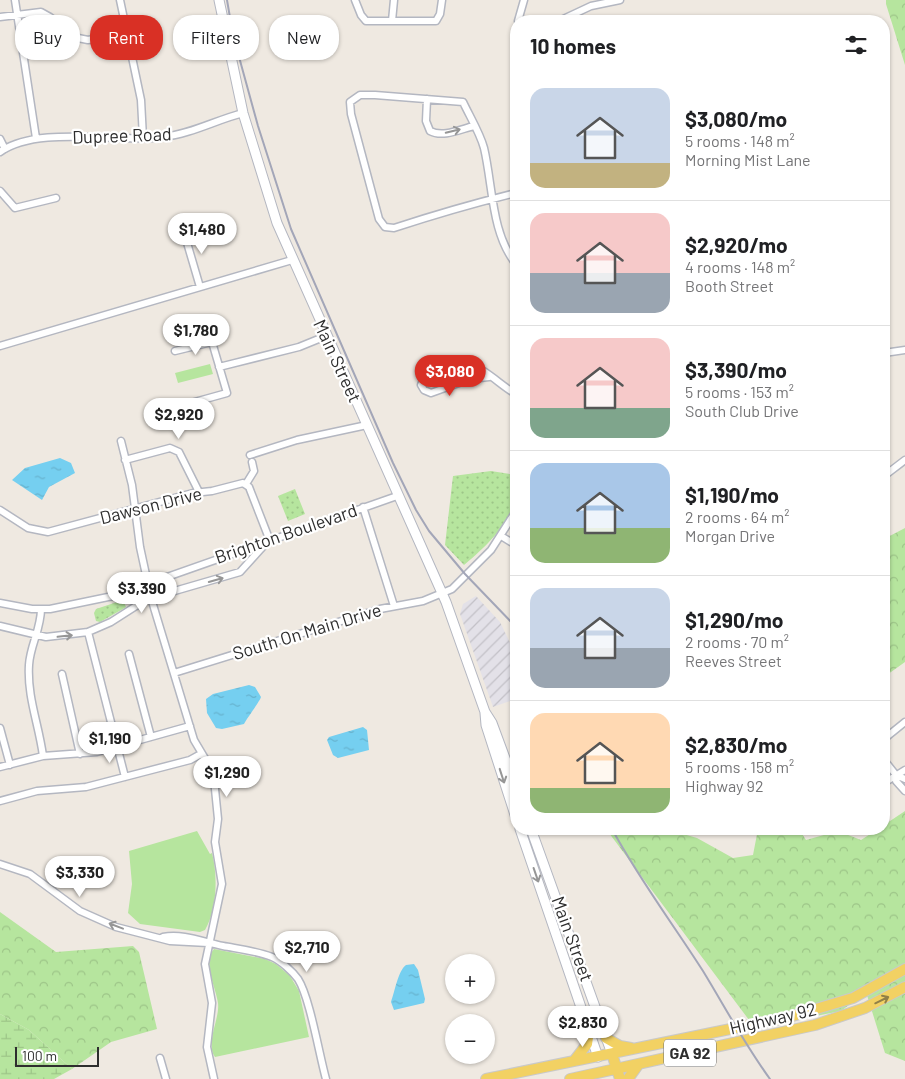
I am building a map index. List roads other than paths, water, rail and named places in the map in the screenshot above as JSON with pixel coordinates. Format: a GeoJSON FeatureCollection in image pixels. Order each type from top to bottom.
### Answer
{"type":"FeatureCollection","features":[{"type":"Feature","properties":{"kind":"main road","name":"Main Street"},"geometry":{"type":"LineString","coordinates":[[219,0],[244,113],[268,198],[292,260],[442,594],[485,712],[492,723],[510,772]]}},
{"type":"Feature","properties":{"kind":"main road","name":"Main Street"},"geometry":{"type":"LineString","coordinates":[[485,712],[486,725],[510,799]]}},
{"type":"Feature","properties":{"kind":"main road","name":"Main Street"},"geometry":{"type":"LineString","coordinates":[[522,835],[605,1075]]}},
{"type":"Feature","properties":{"kind":"main road","name":"Main Street"},"geometry":{"type":"LineString","coordinates":[[533,835],[619,1074]]}},
{"type":"Feature","properties":{"kind":"main road","name":"Highway 92"},"geometry":{"type":"LineString","coordinates":[[486,1079],[789,1017],[852,998],[905,969]]}},
{"type":"Feature","properties":{"kind":"main road","name":"Highway 92"},"geometry":{"type":"LineString","coordinates":[[577,1078],[619,1074],[638,1065],[847,1015],[905,987]]}},
{"type":"Feature","properties":{"kind":"main road"},"geometry":{"type":"LineString","coordinates":[[789,1017],[793,1029]]}},
{"type":"Feature","properties":{"kind":"main road"},"geometry":{"type":"LineString","coordinates":[[574,1061],[587,1044],[589,1031]]}},
{"type":"Feature","properties":{"kind":"main road"},"geometry":{"type":"LineString","coordinates":[[606,1038],[620,1046],[637,1049]]}},
{"type":"Feature","properties":{"kind":"main road"},"geometry":{"type":"LineString","coordinates":[[628,1079],[638,1065]]}},
{"type":"Feature","properties":{"kind":"street"},"geometry":{"type":"LineString","coordinates":[[15,0],[17,15],[35,12],[47,15]]}},
{"type":"Feature","properties":{"kind":"street"},"geometry":{"type":"LineString","coordinates":[[120,0],[123,15]]}},
{"type":"Feature","properties":{"kind":"street"},"geometry":{"type":"LineString","coordinates":[[355,0],[361,16],[366,21],[436,21],[440,14],[442,0]]}},
{"type":"Feature","properties":{"kind":"street"},"geometry":{"type":"LineString","coordinates":[[392,21],[394,0]]}},
{"type":"Feature","properties":{"kind":"street"},"geometry":{"type":"LineString","coordinates":[[520,15],[524,0]]}},
{"type":"Feature","properties":{"kind":"street"},"geometry":{"type":"LineString","coordinates":[[572,15],[591,6],[620,0]]}},
{"type":"Feature","properties":{"kind":"street"},"geometry":{"type":"LineString","coordinates":[[0,17],[15,15]]}},
{"type":"Feature","properties":{"kind":"street"},"geometry":{"type":"LineString","coordinates":[[24,60],[36,138]]}},
{"type":"Feature","properties":{"kind":"street"},"geometry":{"type":"LineString","coordinates":[[133,60],[141,100],[143,138]]}},
{"type":"Feature","properties":{"kind":"street"},"geometry":{"type":"LineString","coordinates":[[510,195],[493,199],[464,205],[394,228],[385,227],[379,219],[351,114],[350,102],[360,95],[463,102],[484,146],[493,199],[500,232],[510,256]]}},
{"type":"Feature","properties":{"kind":"street"},"geometry":{"type":"LineString","coordinates":[[427,99],[426,121],[430,131],[436,134],[445,133],[474,126]]}},
{"type":"Feature","properties":{"kind":"street","name":"Dupree Road"},"geometry":{"type":"LineString","coordinates":[[2,150],[36,138],[143,138],[186,133],[244,113]]}},
{"type":"Feature","properties":{"kind":"street"},"geometry":{"type":"LineString","coordinates":[[0,139],[2,150]]}},
{"type":"Feature","properties":{"kind":"street"},"geometry":{"type":"LineString","coordinates":[[0,191],[15,208],[56,198]]}},
{"type":"Feature","properties":{"kind":"street"},"geometry":{"type":"LineString","coordinates":[[183,229],[200,287]]}},
{"type":"Feature","properties":{"kind":"street"},"geometry":{"type":"LineString","coordinates":[[0,346],[292,260]]}},
{"type":"Feature","properties":{"kind":"street"},"geometry":{"type":"LineString","coordinates":[[219,367],[299,347],[326,336]]}},
{"type":"Feature","properties":{"kind":"street"},"geometry":{"type":"LineString","coordinates":[[175,351],[212,342],[227,393],[190,403]]}},
{"type":"Feature","properties":{"kind":"street"},"geometry":{"type":"LineString","coordinates":[[890,352],[905,350]]}},
{"type":"Feature","properties":{"kind":"street"},"geometry":{"type":"LineString","coordinates":[[489,377],[470,379],[431,393],[424,390],[421,385],[426,378],[466,365],[481,369],[489,377],[510,390]]}},
{"type":"Feature","properties":{"kind":"street"},"geometry":{"type":"LineString","coordinates":[[250,455],[297,440],[367,425]]}},
{"type":"Feature","properties":{"kind":"street"},"geometry":{"type":"LineString","coordinates":[[121,441],[151,598],[190,726],[201,754],[210,767],[214,779],[218,818],[216,852],[222,884],[205,964],[212,1016],[208,1047],[214,1079]]}},
{"type":"Feature","properties":{"kind":"street"},"geometry":{"type":"LineString","coordinates":[[126,460],[170,448],[179,452],[199,492]]}},
{"type":"Feature","properties":{"kind":"street"},"geometry":{"type":"LineString","coordinates":[[890,471],[905,460]]}},
{"type":"Feature","properties":{"kind":"street"},"geometry":{"type":"LineString","coordinates":[[0,626],[36,635],[59,636],[88,632],[111,622],[141,602],[151,598],[240,572],[269,541],[246,484],[254,471],[252,462]]}},
{"type":"Feature","properties":{"kind":"street","name":"Dawson Drive"},"geometry":{"type":"LineString","coordinates":[[0,510],[28,528],[48,532],[199,492],[246,484]]}},
{"type":"Feature","properties":{"kind":"street","name":"Brighton Boulevard"},"geometry":{"type":"LineString","coordinates":[[0,603],[41,609],[93,601],[148,585],[398,496]]}},
{"type":"Feature","properties":{"kind":"street"},"geometry":{"type":"LineString","coordinates":[[363,507],[394,606]]}},
{"type":"Feature","properties":{"kind":"street","name":"South On Main Drive"},"geometry":{"type":"LineString","coordinates":[[174,673],[394,606],[423,601],[442,594],[457,585],[465,574],[483,558],[501,536],[510,521]]}},
{"type":"Feature","properties":{"kind":"street"},"geometry":{"type":"LineString","coordinates":[[501,536],[510,541]]}},
{"type":"Feature","properties":{"kind":"street"},"geometry":{"type":"LineString","coordinates":[[41,609],[29,664],[30,695],[43,756]]}},
{"type":"Feature","properties":{"kind":"street"},"geometry":{"type":"LineString","coordinates":[[88,632],[125,777]]}},
{"type":"Feature","properties":{"kind":"street"},"geometry":{"type":"LineString","coordinates":[[129,654],[151,737]]}},
{"type":"Feature","properties":{"kind":"street"},"geometry":{"type":"LineString","coordinates":[[62,674],[80,754]]}},
{"type":"Feature","properties":{"kind":"street"},"geometry":{"type":"LineString","coordinates":[[890,734],[905,722]]}},
{"type":"Feature","properties":{"kind":"street"},"geometry":{"type":"LineString","coordinates":[[0,767],[43,756],[80,754],[116,747],[190,726]]}},
{"type":"Feature","properties":{"kind":"street"},"geometry":{"type":"LineString","coordinates":[[0,728],[10,765]]}},
{"type":"Feature","properties":{"kind":"street"},"geometry":{"type":"LineString","coordinates":[[0,801],[37,791],[86,787],[190,760],[201,754]]}},
{"type":"Feature","properties":{"kind":"street"},"geometry":{"type":"LineString","coordinates":[[890,768],[896,775],[905,779]]}},
{"type":"Feature","properties":{"kind":"street"},"geometry":{"type":"LineString","coordinates":[[890,779],[905,770]]}},
{"type":"Feature","properties":{"kind":"street"},"geometry":{"type":"LineString","coordinates":[[896,775],[896,781],[905,791]]}},
{"type":"Feature","properties":{"kind":"street"},"geometry":{"type":"LineString","coordinates":[[0,864],[30,874],[87,914],[116,927],[163,937],[198,938],[209,943],[272,957],[287,967],[298,979],[305,994],[326,1079]]}},
{"type":"Feature","properties":{"kind":"street"},"geometry":{"type":"LineString","coordinates":[[160,1058],[166,1079]]}},
{"type":"Feature","properties":{"kind":"water"},"geometry":{"type":"Polygon","coordinates":[[[60,458],[71,463],[75,473],[49,487],[42,500],[12,480],[25,468],[60,458]]]}},
{"type":"Feature","properties":{"kind":"water"},"geometry":{"type":"Polygon","coordinates":[[[249,685],[255,687],[261,697],[244,724],[222,729],[216,728],[207,713],[206,699],[213,694],[249,685]]]}},
{"type":"Feature","properties":{"kind":"water"},"geometry":{"type":"Polygon","coordinates":[[[363,727],[367,730],[369,750],[338,758],[333,755],[327,740],[329,737],[363,727]]]}},
{"type":"Feature","properties":{"kind":"water"},"geometry":{"type":"Polygon","coordinates":[[[414,964],[418,970],[425,999],[424,1003],[394,1010],[391,1002],[399,976],[406,965],[414,964]]]}},
{"type":"Feature","properties":{"kind":"railway"},"geometry":{"type":"LineString","coordinates":[[227,0],[233,35],[258,126],[291,229],[393,463],[416,510],[429,531],[465,574],[510,621]]}},
{"type":"Feature","properties":{"kind":"railway"},"geometry":{"type":"LineString","coordinates":[[615,835],[633,866],[703,971],[770,1079]]}}]}
